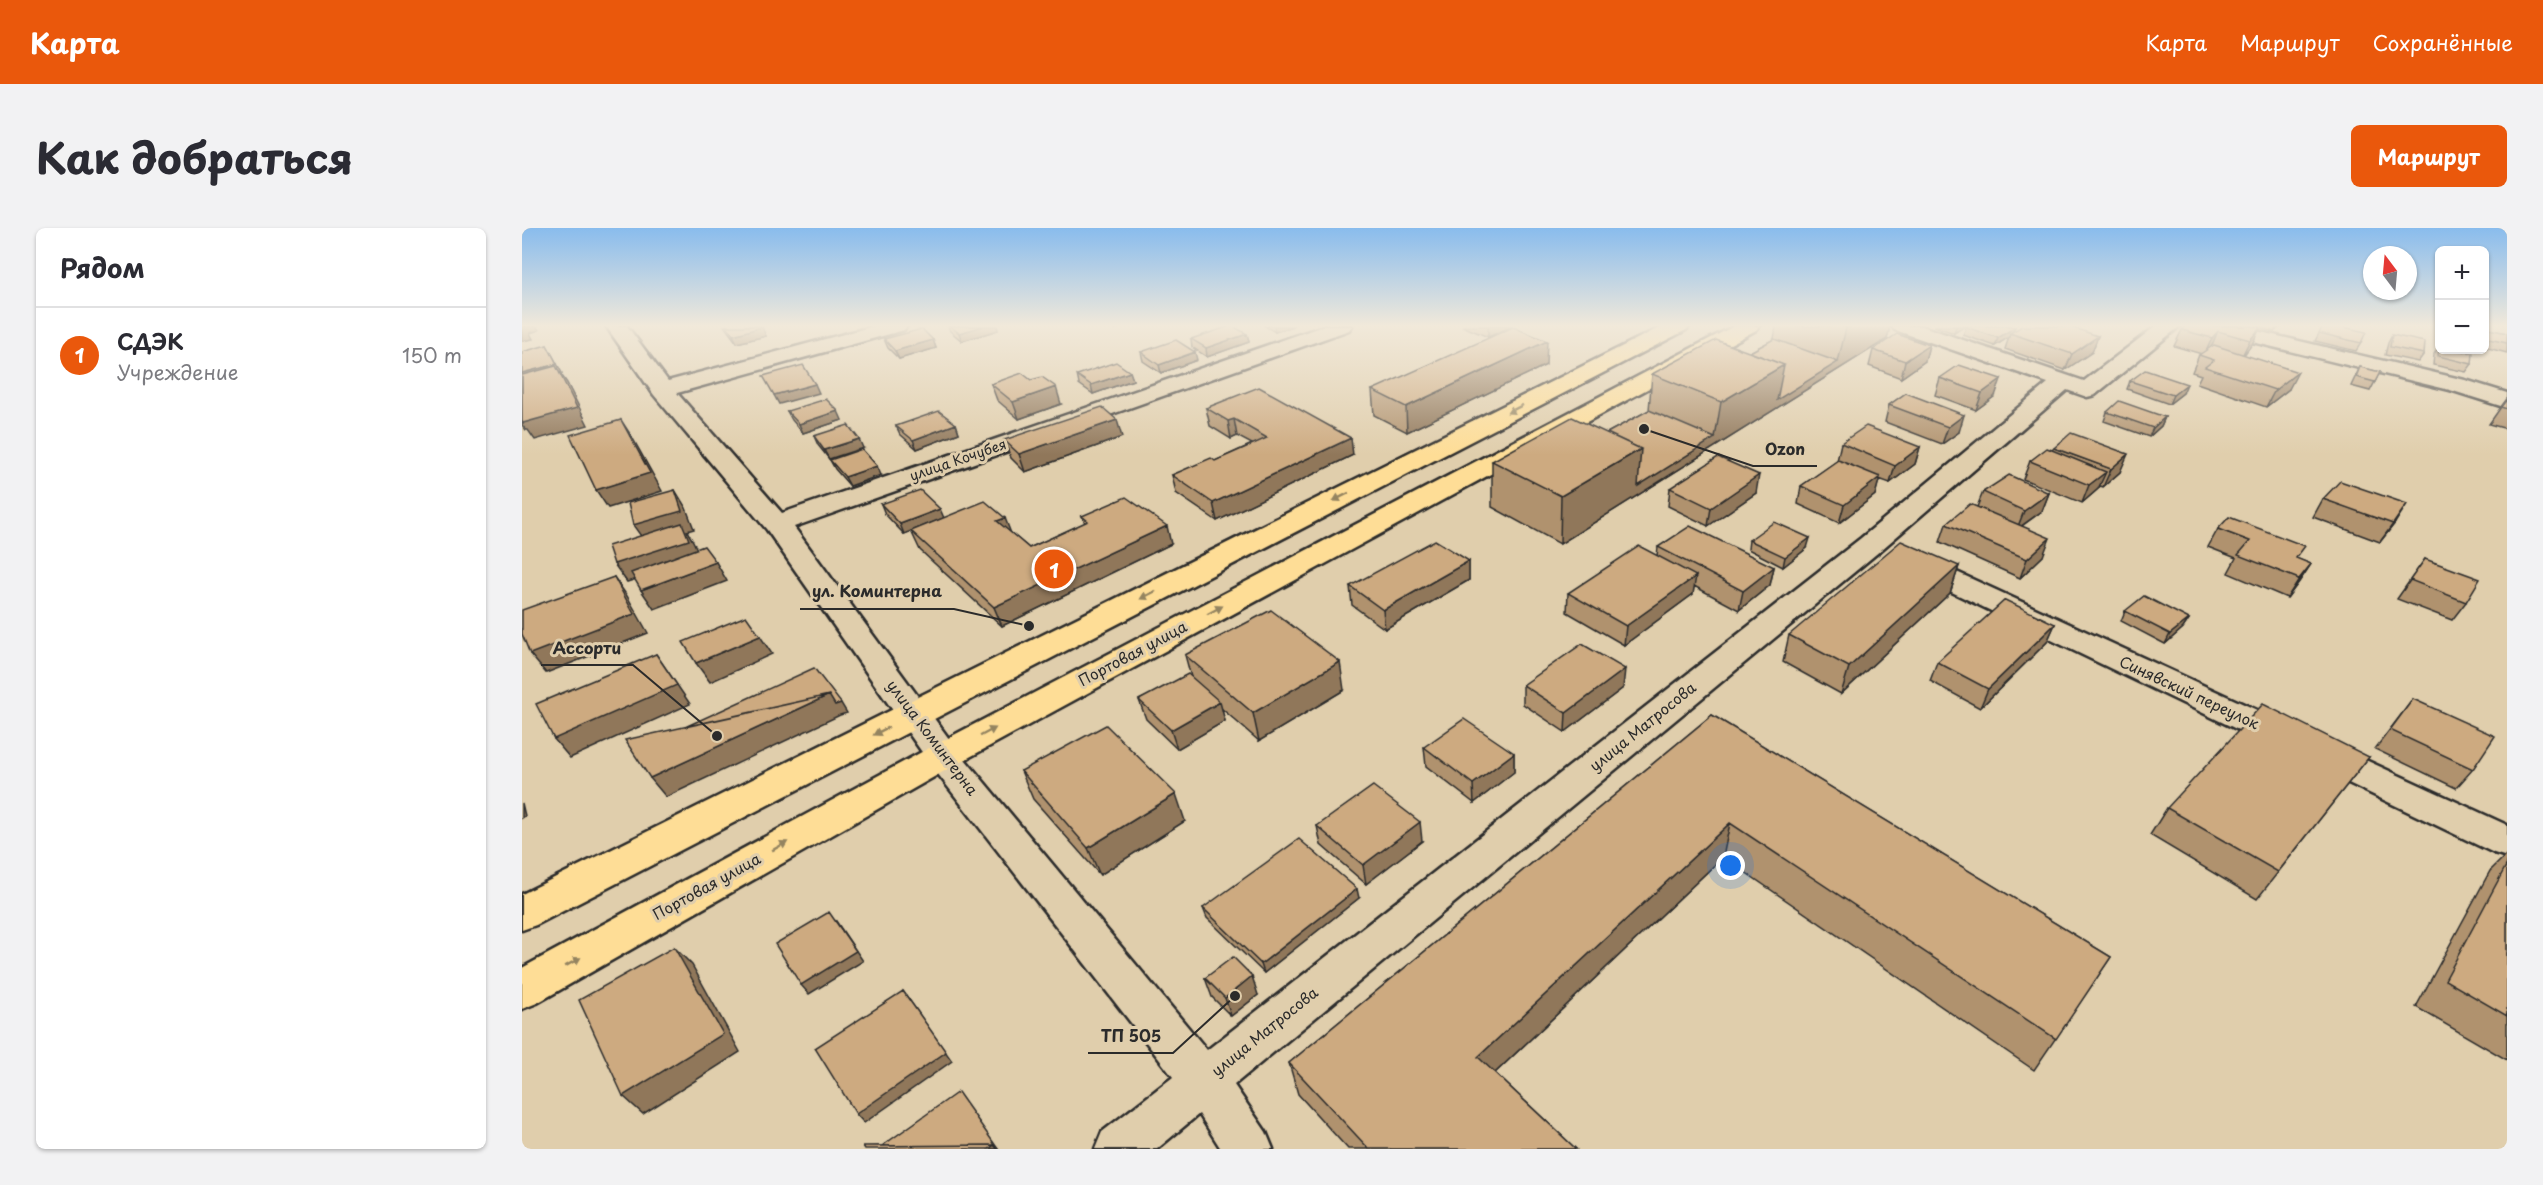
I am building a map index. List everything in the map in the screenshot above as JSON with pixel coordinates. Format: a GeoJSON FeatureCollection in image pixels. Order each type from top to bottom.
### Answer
{"type":"FeatureCollection","features":[{"type":"Feature","properties":{"kind":"main road"},"geometry":{"type":"LineString","coordinates":[[522,913],[1594,369]]}},
{"type":"Feature","properties":{"kind":"main road","name":"Портовая улица"},"geometry":{"type":"LineString","coordinates":[[522,990],[943,756],[1668,369]]}},
{"type":"Feature","properties":{"kind":"street","name":"улица Коминтерна"},"geometry":{"type":"LineString","coordinates":[[647,369],[662,390],[777,524],[943,756],[1204,1081],[1249,1149]]}},
{"type":"Feature","properties":{"kind":"street"},"geometry":{"type":"LineString","coordinates":[[662,390],[739,369]]}},
{"type":"Feature","properties":{"kind":"street","name":"улица Кочубея"},"geometry":{"type":"LineString","coordinates":[[777,524],[1219,369]]}},
{"type":"Feature","properties":{"kind":"street"},"geometry":{"type":"LineString","coordinates":[[2029,369],[2087,390],[2114,369]]}},
{"type":"Feature","properties":{"kind":"street"},"geometry":{"type":"LineString","coordinates":[[2390,369],[2457,385],[2507,401]]}},
{"type":"Feature","properties":{"kind":"street","name":"улица Матросова"},"geometry":{"type":"LineString","coordinates":[[1119,1149],[1872,543],[2064,381]]}},
{"type":"Feature","properties":{"kind":"street","name":"Синявский переулок"},"geometry":{"type":"LineString","coordinates":[[1872,543],[2507,842]]}},
{"type":"Feature","properties":{"kind":"building"},"geometry":{"type":"Polygon","coordinates":[[[522,369],[538,369],[522,373],[522,369]]]}},
{"type":"Feature","properties":{"kind":"building"},"geometry":{"type":"Polygon","coordinates":[[[545,369],[557,369],[577,408],[523,423],[522,375],[545,369]]]}},
{"type":"Feature","properties":{"kind":"building"},"geometry":{"type":"Polygon","coordinates":[[[789,369],[806,369],[815,384],[774,395],[763,376],[789,369]]]}},
{"type":"Feature","properties":{"kind":"building"},"geometry":{"type":"Polygon","coordinates":[[[1095,369],[1126,369],[1130,372],[1091,385],[1077,375],[1095,369]]]}},
{"type":"Feature","properties":{"kind":"building"},"geometry":{"type":"Polygon","coordinates":[[[1419,369],[1487,369],[1406,407],[1372,390],[1419,369]]]}},
{"type":"Feature","properties":{"kind":"building"},"geometry":{"type":"Polygon","coordinates":[[[1661,369],[1777,369],[1721,402],[1652,374],[1661,369]]]}},
{"type":"Feature","properties":{"kind":"building"},"geometry":{"type":"Polygon","coordinates":[[[1783,369],[1827,369],[1777,400],[1783,369]]]}},
{"type":"Feature","properties":{"kind":"building"},"geometry":{"type":"Polygon","coordinates":[[[1953,369],[1971,369],[2001,379],[1982,393],[1940,378],[1953,369]]]}},
{"type":"Feature","properties":{"kind":"building"},"geometry":{"type":"Polygon","coordinates":[[[2211,369],[2289,369],[2298,372],[2275,390],[2211,369]]]}},
{"type":"Feature","properties":{"kind":"building"},"geometry":{"type":"Polygon","coordinates":[[[2359,369],[2380,372],[2375,382],[2356,377],[2359,369]]]}},
{"type":"Feature","properties":{"kind":"building"},"geometry":{"type":"Polygon","coordinates":[[[2145,370],[2187,384],[2173,395],[2130,381],[2145,370]]]}},
{"type":"Feature","properties":{"kind":"building"},"geometry":{"type":"Polygon","coordinates":[[[1022,373],[1031,380],[1042,377],[1056,387],[1013,402],[991,384],[1022,373]]]}},
{"type":"Feature","properties":{"kind":"building"},"geometry":{"type":"Polygon","coordinates":[[[1259,387],[1351,438],[1213,503],[1172,475],[1211,458],[1215,461],[1267,438],[1234,419],[1228,421],[1206,408],[1259,387]]]}},
{"type":"Feature","properties":{"kind":"building"},"geometry":{"type":"Polygon","coordinates":[[[1906,393],[1964,415],[1948,427],[1889,405],[1906,393]]]}},
{"type":"Feature","properties":{"kind":"building"},"geometry":{"type":"Polygon","coordinates":[[[826,399],[838,411],[799,424],[787,411],[826,399]]]}},
{"type":"Feature","properties":{"kind":"building"},"geometry":{"type":"Polygon","coordinates":[[[2507,399],[2507,409],[2501,407],[2507,399]]]}},
{"type":"Feature","properties":{"kind":"building"},"geometry":{"type":"Polygon","coordinates":[[[2119,401],[2165,417],[2153,428],[2107,412],[2119,401]]]}},
{"type":"Feature","properties":{"kind":"building"},"geometry":{"type":"Polygon","coordinates":[[[1102,407],[1117,420],[1019,454],[1004,440],[1102,407]]]}},
{"type":"Feature","properties":{"kind":"building"},"geometry":{"type":"Polygon","coordinates":[[[1649,410],[1715,438],[1638,486],[1641,449],[1607,433],[1649,410]]]}},
{"type":"Feature","properties":{"kind":"building"},"geometry":{"type":"Polygon","coordinates":[[[939,411],[956,424],[913,440],[896,426],[939,411]]]}},
{"type":"Feature","properties":{"kind":"building"},"geometry":{"type":"Polygon","coordinates":[[[1572,417],[1641,449],[1561,496],[1492,461],[1572,417]]]}},
{"type":"Feature","properties":{"kind":"building"},"geometry":{"type":"Polygon","coordinates":[[[621,420],[650,473],[596,490],[570,435],[621,420]]]}},
{"type":"Feature","properties":{"kind":"building"},"geometry":{"type":"Polygon","coordinates":[[[848,425],[859,439],[824,450],[814,436],[848,425]]]}},
{"type":"Feature","properties":{"kind":"building"},"geometry":{"type":"Polygon","coordinates":[[[1866,426],[1920,447],[1895,466],[1841,443],[1866,426]]]}},
{"type":"Feature","properties":{"kind":"building"},"geometry":{"type":"Polygon","coordinates":[[[2071,433],[2128,454],[2111,469],[2054,448],[2071,433]]]}},
{"type":"Feature","properties":{"kind":"building"},"geometry":{"type":"Polygon","coordinates":[[[2047,448],[2106,472],[2089,485],[2030,461],[2047,448]]]}},
{"type":"Feature","properties":{"kind":"building"},"geometry":{"type":"Polygon","coordinates":[[[862,449],[877,466],[845,477],[830,460],[862,449]]]}},
{"type":"Feature","properties":{"kind":"building"},"geometry":{"type":"Polygon","coordinates":[[[1718,457],[1759,475],[1711,508],[1670,488],[1718,457]]]}},
{"type":"Feature","properties":{"kind":"building"},"geometry":{"type":"Polygon","coordinates":[[[1838,460],[1880,477],[1844,505],[1801,486],[1838,460]]]}},
{"type":"Feature","properties":{"kind":"building"},"geometry":{"type":"Polygon","coordinates":[[[2009,475],[2049,493],[2024,511],[1983,492],[2009,475]]]}},
{"type":"Feature","properties":{"kind":"building"},"geometry":{"type":"Polygon","coordinates":[[[2340,481],[2407,504],[2393,524],[2323,499],[2340,481]]]}},
{"type":"Feature","properties":{"kind":"building"},"geometry":{"type":"Polygon","coordinates":[[[675,490],[682,511],[633,525],[628,503],[675,490]]]}},
{"type":"Feature","properties":{"kind":"building"},"geometry":{"type":"Polygon","coordinates":[[[920,490],[940,509],[900,524],[881,504],[920,490]]]}},
{"type":"Feature","properties":{"kind":"building"},"geometry":{"type":"Polygon","coordinates":[[[1126,497],[1167,526],[994,607],[911,531],[985,501],[1005,518],[997,521],[1029,548],[1088,521],[1082,516],[1126,497]]]}},
{"type":"Feature","properties":{"kind":"building"},"geometry":{"type":"Polygon","coordinates":[[[1970,504],[2050,538],[2027,559],[1946,524],[1970,504]]]}},
{"type":"Feature","properties":{"kind":"building"},"geometry":{"type":"Polygon","coordinates":[[[2229,517],[2305,546],[2296,558],[2311,564],[2299,579],[2238,555],[2250,541],[2218,529],[2229,517]]]}},
{"type":"Feature","properties":{"kind":"building"},"geometry":{"type":"Polygon","coordinates":[[[1774,522],[1810,538],[1785,557],[1749,540],[1774,522]]]}},
{"type":"Feature","properties":{"kind":"building"},"geometry":{"type":"Polygon","coordinates":[[[682,523],[689,540],[614,564],[608,546],[682,523]]]}},
{"type":"Feature","properties":{"kind":"building"},"geometry":{"type":"Polygon","coordinates":[[[1690,526],[1774,567],[1743,591],[1658,547],[1690,526]]]}},
{"type":"Feature","properties":{"kind":"building"},"geometry":{"type":"Polygon","coordinates":[[[1435,540],[1469,561],[1383,610],[1350,586],[1435,540]]]}},
{"type":"Feature","properties":{"kind":"building"},"geometry":{"type":"Polygon","coordinates":[[[1901,541],[1959,566],[1849,667],[1789,635],[1901,541]]]}},
{"type":"Feature","properties":{"kind":"building"},"geometry":{"type":"Polygon","coordinates":[[[704,546],[716,562],[641,590],[631,573],[704,546]]]}},
{"type":"Feature","properties":{"kind":"building"},"geometry":{"type":"Polygon","coordinates":[[[1639,546],[1696,576],[1626,626],[1568,593],[1639,546]]]}},
{"type":"Feature","properties":{"kind":"building"},"geometry":{"type":"Polygon","coordinates":[[[2425,559],[2480,579],[2466,602],[2410,580],[2425,559]]]}},
{"type":"Feature","properties":{"kind":"building"},"geometry":{"type":"Polygon","coordinates":[[[614,577],[634,614],[530,654],[522,634],[522,610],[614,577]]]}},
{"type":"Feature","properties":{"kind":"building"},"geometry":{"type":"Polygon","coordinates":[[[2144,596],[2189,619],[2170,634],[2125,611],[2144,596]]]}},
{"type":"Feature","properties":{"kind":"building"},"geometry":{"type":"Polygon","coordinates":[[[2005,600],[2055,624],[1988,689],[1937,662],[2005,600]]]}},
{"type":"Feature","properties":{"kind":"building"},"geometry":{"type":"Polygon","coordinates":[[[1271,610],[1340,662],[1253,713],[1185,655],[1271,610]]]}},
{"type":"Feature","properties":{"kind":"building"},"geometry":{"type":"Polygon","coordinates":[[[746,616],[760,636],[696,663],[683,642],[746,616]]]}},
{"type":"Feature","properties":{"kind":"building"},"geometry":{"type":"Polygon","coordinates":[[[1582,644],[1625,669],[1566,713],[1523,685],[1582,644]]]}},
{"type":"Feature","properties":{"kind":"building"},"geometry":{"type":"Polygon","coordinates":[[[656,654],[677,685],[554,739],[536,704],[656,654]]]}},
{"type":"Feature","properties":{"kind":"building"},"geometry":{"type":"Polygon","coordinates":[[[814,668],[841,703],[835,705],[829,695],[685,727],[814,668]]]}},
{"type":"Feature","properties":{"kind":"building"},"geometry":{"type":"Polygon","coordinates":[[[1188,674],[1220,702],[1171,730],[1139,700],[1188,674]]]}},
{"type":"Feature","properties":{"kind":"building"},"geometry":{"type":"Polygon","coordinates":[[[829,695],[650,778],[625,740],[829,695]]]}},
{"type":"Feature","properties":{"kind":"building"},"geometry":{"type":"Polygon","coordinates":[[[2413,699],[2495,736],[2473,769],[2390,730],[2413,699]]]}},
{"type":"Feature","properties":{"kind":"building"},"geometry":{"type":"Polygon","coordinates":[[[2263,704],[2369,757],[2278,872],[2167,808],[2263,704]]]}},
{"type":"Feature","properties":{"kind":"building"},"geometry":{"type":"Polygon","coordinates":[[[1712,715],[2111,957],[2056,1039],[1730,823],[1478,1057],[1576,1149],[1369,1149],[1289,1063],[1712,715]]]}},
{"type":"Feature","properties":{"kind":"building"},"geometry":{"type":"Polygon","coordinates":[[[1464,719],[1514,753],[1473,784],[1424,747],[1464,719]]]}},
{"type":"Feature","properties":{"kind":"building"},"geometry":{"type":"Polygon","coordinates":[[[1106,725],[1176,794],[1088,848],[1021,771],[1106,725]]]}},
{"type":"Feature","properties":{"kind":"building"},"geometry":{"type":"Polygon","coordinates":[[[1373,786],[1420,822],[1363,865],[1317,826],[1373,786]]]}},
{"type":"Feature","properties":{"kind":"building"},"geometry":{"type":"Polygon","coordinates":[[[1299,839],[1357,889],[1261,964],[1203,908],[1299,839]]]}},
{"type":"Feature","properties":{"kind":"building"},"geometry":{"type":"Polygon","coordinates":[[[2507,864],[2507,1016],[2445,980],[2507,864]]]}},
{"type":"Feature","properties":{"kind":"building"},"geometry":{"type":"Polygon","coordinates":[[[829,912],[856,951],[801,985],[775,944],[829,912]]]}},
{"type":"Feature","properties":{"kind":"building"},"geometry":{"type":"Polygon","coordinates":[[[674,947],[723,1034],[623,1096],[579,1000],[674,947]]]}},
{"type":"Feature","properties":{"kind":"building"},"geometry":{"type":"Polygon","coordinates":[[[1233,957],[1252,976],[1225,998],[1205,978],[1233,957]]]}},
{"type":"Feature","properties":{"kind":"building"},"geometry":{"type":"Polygon","coordinates":[[[903,991],[946,1052],[856,1114],[815,1048],[903,991]]]}},
{"type":"Feature","properties":{"kind":"building"},"geometry":{"type":"Polygon","coordinates":[[[958,1092],[998,1149],[994,1145],[882,1146],[958,1092]]]}},
{"type":"Feature","properties":{"kind":"building"},"geometry":{"type":"Polygon","coordinates":[[[994,1145],[989,1149],[865,1149],[863,1146],[994,1145]]]}},
{"type":"Feature","properties":{"kind":"place","name":"Ozon"},"geometry":{"type":"Point","coordinates":[1644,429]}},
{"type":"Feature","properties":{"kind":"place","name":"СДЭК"},"geometry":{"type":"Point","coordinates":[1054,569]}},
{"type":"Feature","properties":{"kind":"place","name":"ул. Коминтерна"},"geometry":{"type":"Point","coordinates":[1029,626]}},
{"type":"Feature","properties":{"kind":"place","name":"Ассорти"},"geometry":{"type":"Point","coordinates":[717,736]}},
{"type":"Feature","properties":{"kind":"place","name":"ТП 505"},"geometry":{"type":"Point","coordinates":[1235,996]}}]}
